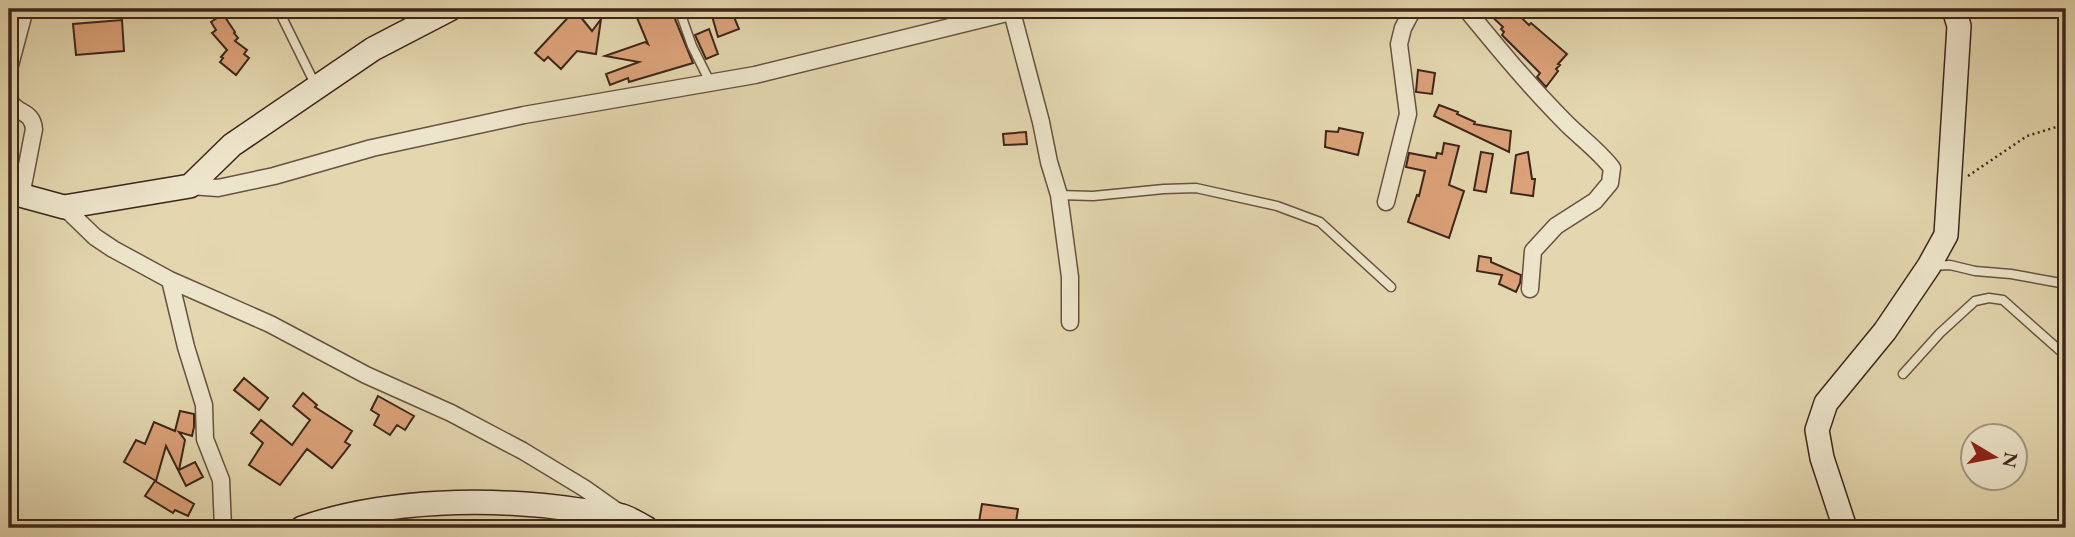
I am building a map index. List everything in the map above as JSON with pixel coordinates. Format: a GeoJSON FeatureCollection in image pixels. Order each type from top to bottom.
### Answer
{"type":"FeatureCollection","features":[{"type":"Feature","properties":{"kind":"street"},"geometry":{"type":"LineString","coordinates":[[9,69],[25,9]]}},
{"type":"Feature","properties":{"kind":"street"},"geometry":{"type":"LineString","coordinates":[[191,186],[232,145],[373,49],[450,9]]}},
{"type":"Feature","properties":{"kind":"street"},"geometry":{"type":"LineString","coordinates":[[1386,202],[1408,114],[1399,44],[1403,28],[1413,9]]}},
{"type":"Feature","properties":{"kind":"street"},"geometry":{"type":"LineString","coordinates":[[1466,9],[1504,56],[1612,168],[1610,183],[1595,201],[1556,226],[1533,251],[1530,289]]}},
{"type":"Feature","properties":{"kind":"street"},"geometry":{"type":"LineString","coordinates":[[1845,528],[1822,458],[1817,429],[1826,403],[1885,331],[1929,266],[1946,235],[1959,26],[1954,9]]}},
{"type":"Feature","properties":{"kind":"street"},"geometry":{"type":"LineString","coordinates":[[9,99],[11,105],[31,117],[34,129],[15,194],[64,207],[191,186],[218,188],[274,176],[372,148],[499,120],[755,75],[1018,10],[1049,162],[1059,195],[1070,277],[1070,322]]}},
{"type":"Feature","properties":{"kind":"street"},"geometry":{"type":"LineString","coordinates":[[64,207],[95,237],[113,249],[170,280],[270,324],[366,375],[451,412],[523,451],[646,528]]}},
{"type":"Feature","properties":{"kind":"street"},"geometry":{"type":"LineString","coordinates":[[170,280],[186,348],[204,405],[205,439],[221,480],[223,528]]}},
{"type":"Feature","properties":{"kind":"street"},"geometry":{"type":"LineString","coordinates":[[302,528],[331,518],[421,504],[552,506],[623,516]]}},
{"type":"Feature","properties":{"kind":"lane"},"geometry":{"type":"LineString","coordinates":[[278,9],[317,89]]}},
{"type":"Feature","properties":{"kind":"lane"},"geometry":{"type":"LineString","coordinates":[[679,9],[692,46],[710,82]]}},
{"type":"Feature","properties":{"kind":"lane"},"geometry":{"type":"LineString","coordinates":[[1059,195],[1093,196],[1164,188],[1196,188],[1277,206],[1320,222],[1391,287]]}},
{"type":"Feature","properties":{"kind":"lane"},"geometry":{"type":"LineString","coordinates":[[1929,266],[1950,265],[2066,284]]}},
{"type":"Feature","properties":{"kind":"lane"},"geometry":{"type":"LineString","coordinates":[[1903,374],[1975,301],[1989,298],[2003,300],[2066,356]]}},
{"type":"Feature","properties":{"kind":"path"},"geometry":{"type":"LineString","coordinates":[[1948,190],[2027,136],[2066,124]]}},
{"type":"Feature","properties":{"kind":"building"},"geometry":{"type":"Polygon","coordinates":[[[651,9],[653,13],[671,9],[693,63],[629,82],[628,78],[610,85],[606,74],[639,62],[605,56],[645,42],[648,44],[635,13],[651,9]]]}},
{"type":"Feature","properties":{"kind":"building"},"geometry":{"type":"Polygon","coordinates":[[[710,9],[727,9],[728,13],[732,12],[739,29],[718,37],[710,9]]]}},
{"type":"Feature","properties":{"kind":"building"},"geometry":{"type":"Polygon","coordinates":[[[1484,9],[1512,9],[1567,54],[1558,64],[1558,71],[1546,87],[1537,77],[1540,73],[1502,35],[1503,27],[1484,9]]]}},
{"type":"Feature","properties":{"kind":"building"},"geometry":{"type":"Polygon","coordinates":[[[575,10],[592,31],[601,19],[596,54],[577,51],[561,69],[548,57],[544,61],[535,53],[575,10]]]}},
{"type":"Feature","properties":{"kind":"building"},"geometry":{"type":"Polygon","coordinates":[[[223,14],[238,38],[235,41],[247,50],[244,54],[249,58],[236,75],[220,62],[227,50],[212,33],[216,30],[211,22],[223,14]]]}},
{"type":"Feature","properties":{"kind":"building"},"geometry":{"type":"Polygon","coordinates":[[[122,20],[124,51],[76,55],[73,24],[122,20]]]}},
{"type":"Feature","properties":{"kind":"building"},"geometry":{"type":"Polygon","coordinates":[[[709,29],[718,54],[706,59],[695,35],[709,29]]]}},
{"type":"Feature","properties":{"kind":"building"},"geometry":{"type":"Polygon","coordinates":[[[1418,70],[1435,73],[1432,94],[1416,92],[1418,70]]]}},
{"type":"Feature","properties":{"kind":"building"},"geometry":{"type":"Polygon","coordinates":[[[1439,105],[1458,112],[1457,114],[1475,122],[1474,124],[1511,131],[1509,152],[1434,116],[1439,105]]]}},
{"type":"Feature","properties":{"kind":"building"},"geometry":{"type":"Polygon","coordinates":[[[1339,128],[1363,133],[1358,155],[1325,147],[1326,131],[1338,132],[1339,128]]]}},
{"type":"Feature","properties":{"kind":"building"},"geometry":{"type":"Polygon","coordinates":[[[1026,132],[1027,144],[1004,145],[1003,134],[1026,132]]]}},
{"type":"Feature","properties":{"kind":"building"},"geometry":{"type":"Polygon","coordinates":[[[1444,143],[1459,146],[1449,185],[1464,191],[1449,238],[1408,222],[1417,195],[1419,196],[1425,171],[1406,167],[1409,153],[1436,158],[1437,153],[1442,154],[1444,143]]]}},
{"type":"Feature","properties":{"kind":"building"},"geometry":{"type":"Polygon","coordinates":[[[1481,152],[1493,154],[1486,192],[1474,190],[1481,152]]]}},
{"type":"Feature","properties":{"kind":"building"},"geometry":{"type":"Polygon","coordinates":[[[1528,152],[1532,179],[1535,179],[1533,196],[1511,193],[1516,155],[1528,152]]]}},
{"type":"Feature","properties":{"kind":"building"},"geometry":{"type":"Polygon","coordinates":[[[1479,256],[1491,258],[1491,262],[1521,275],[1516,292],[1499,284],[1502,275],[1477,271],[1479,256]]]}},
{"type":"Feature","properties":{"kind":"building"},"geometry":{"type":"Polygon","coordinates":[[[244,378],[268,398],[259,410],[234,390],[244,378]]]}},
{"type":"Feature","properties":{"kind":"building"},"geometry":{"type":"Polygon","coordinates":[[[303,393],[317,405],[315,407],[352,431],[345,442],[350,445],[332,468],[307,449],[280,485],[249,465],[263,443],[251,433],[261,420],[292,445],[310,420],[293,406],[303,393]]]}},
{"type":"Feature","properties":{"kind":"building"},"geometry":{"type":"Polygon","coordinates":[[[378,396],[414,416],[405,430],[397,425],[390,435],[374,425],[379,415],[371,410],[378,396]]]}},
{"type":"Feature","properties":{"kind":"building"},"geometry":{"type":"Polygon","coordinates":[[[180,411],[194,414],[194,427],[192,436],[179,432],[185,440],[179,470],[195,462],[203,477],[186,486],[166,446],[156,481],[124,462],[136,440],[145,444],[154,422],[175,431],[180,411]]]}},
{"type":"Feature","properties":{"kind":"building"},"geometry":{"type":"Polygon","coordinates":[[[155,481],[194,504],[188,516],[175,510],[173,513],[145,496],[155,481]]]}},
{"type":"Feature","properties":{"kind":"building"},"geometry":{"type":"Polygon","coordinates":[[[982,504],[1018,509],[1015,528],[978,528],[982,504]]]}}]}
